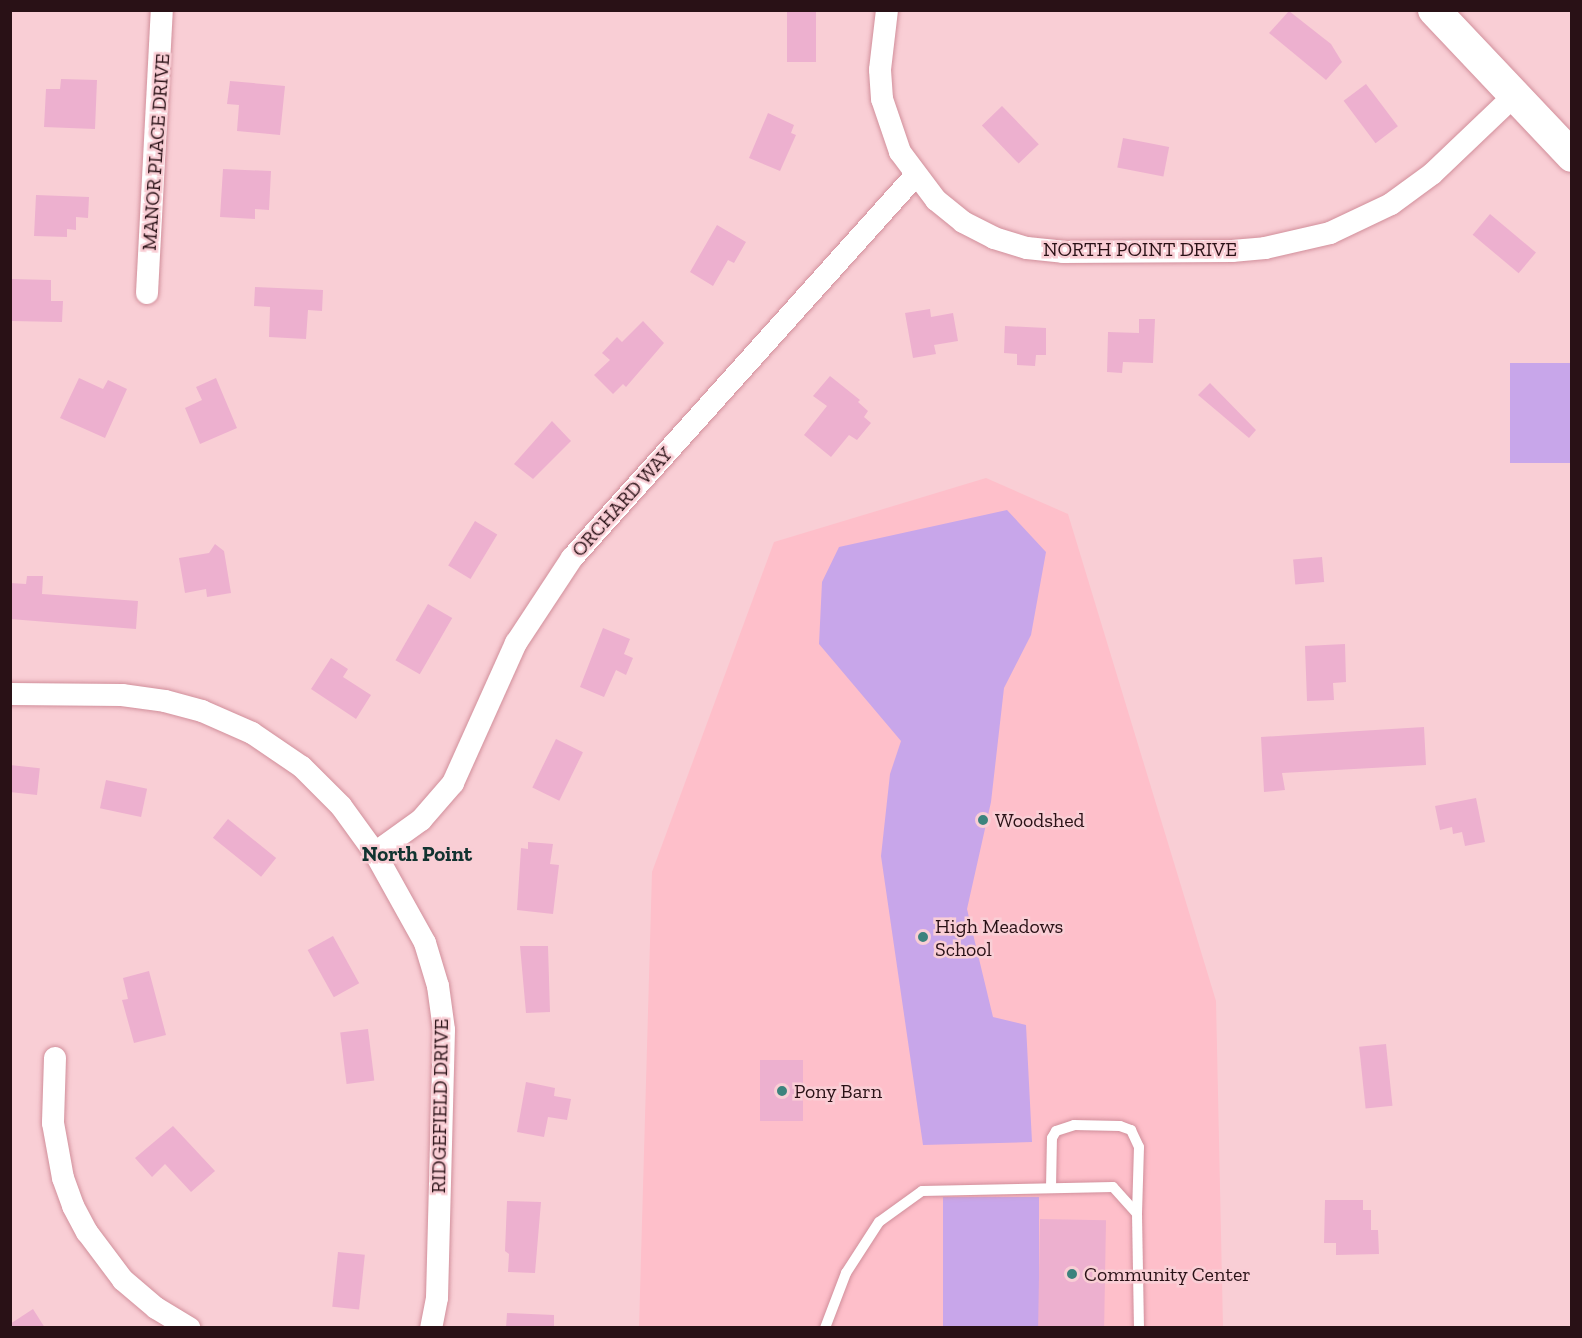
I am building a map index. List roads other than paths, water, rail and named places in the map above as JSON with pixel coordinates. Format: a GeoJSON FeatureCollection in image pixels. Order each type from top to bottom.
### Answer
{"type":"FeatureCollection","features":[{"type":"Feature","properties":{"kind":"street","name":"MANOR PLACE DRIVE"},"geometry":{"type":"LineString","coordinates":[[147,293],[162,10]]}},
{"type":"Feature","properties":{"kind":"street","name":"NORTH POINT DRIVE"},"geometry":{"type":"LineString","coordinates":[[887,10],[880,70],[882,99],[896,144],[915,176],[936,200],[963,222],[994,238],[1027,248],[1063,252],[1265,248],[1330,233],[1391,204],[1432,174],[1514,96]]}},
{"type":"Feature","properties":{"kind":"street"},"geometry":{"type":"LineString","coordinates":[[1434,10],[1572,156]]}},
{"type":"Feature","properties":{"kind":"street","name":"ORCHARD WAY"},"geometry":{"type":"LineString","coordinates":[[375,853],[421,820],[453,783],[516,643],[572,558],[915,176]]}},
{"type":"Feature","properties":{"kind":"street","name":"RIDGEFIELD DRIVE"},"geometry":{"type":"LineString","coordinates":[[10,694],[122,695],[165,701],[202,711],[252,733],[302,767],[341,806],[375,853],[425,943],[438,986],[444,1030],[437,1298],[431,1328]]}},
{"type":"Feature","properties":{"kind":"street"},"geometry":{"type":"LineString","coordinates":[[55,1058],[53,1123],[63,1178],[73,1206],[87,1232],[123,1280],[156,1308],[189,1328]]}},
{"type":"Feature","properties":{"kind":"lane"},"geometry":{"type":"LineString","coordinates":[[1051,1188],[1052,1138],[1056,1131],[1074,1125],[1120,1126],[1131,1130],[1140,1147],[1137,1214],[1139,1328]]}},
{"type":"Feature","properties":{"kind":"lane"},"geometry":{"type":"LineString","coordinates":[[825,1328],[846,1273],[879,1222],[922,1191],[1113,1187],[1137,1214]]}},
{"type":"Feature","properties":{"kind":"place","name":"Woodshed"},"geometry":{"type":"Point","coordinates":[983,820]}},
{"type":"Feature","properties":{"kind":"place","name":"High Meadows School"},"geometry":{"type":"Point","coordinates":[923,937]}},
{"type":"Feature","properties":{"kind":"place","name":"Pony Barn"},"geometry":{"type":"Point","coordinates":[782,1091]}},
{"type":"Feature","properties":{"kind":"place","name":"Community Center"},"geometry":{"type":"Point","coordinates":[1072,1274]}},
{"type":"Feature","properties":{"kind":"district","name":"North Point"},"geometry":{"type":"Point","coordinates":[417,854]}}]}
